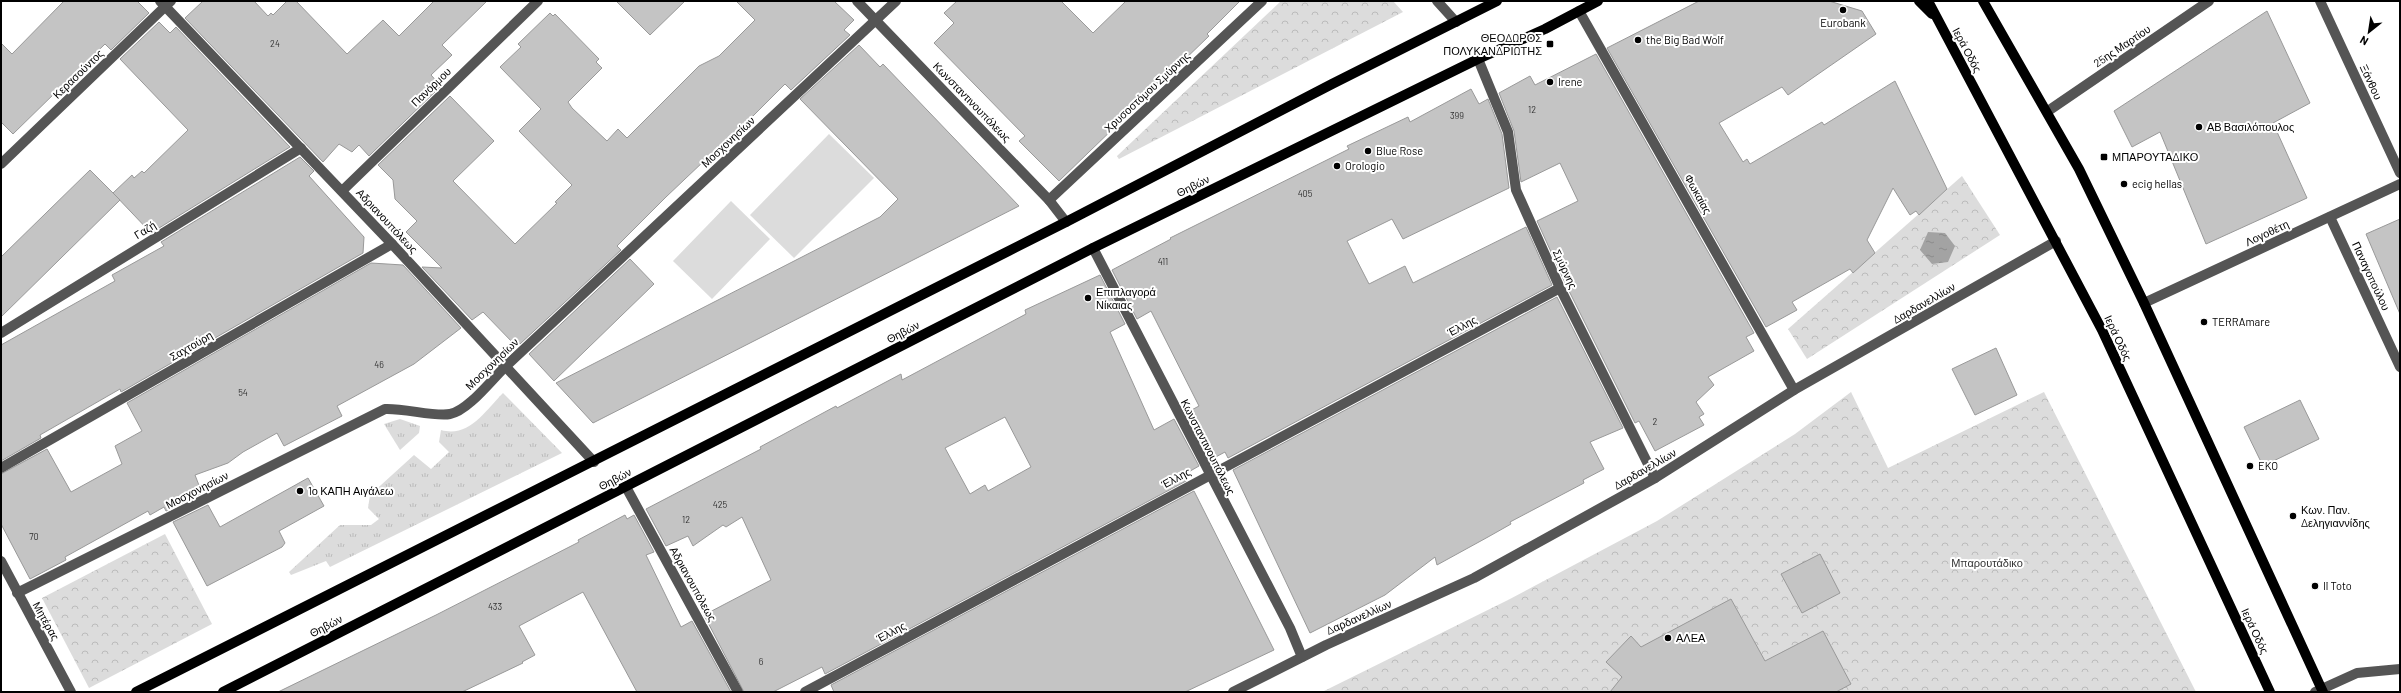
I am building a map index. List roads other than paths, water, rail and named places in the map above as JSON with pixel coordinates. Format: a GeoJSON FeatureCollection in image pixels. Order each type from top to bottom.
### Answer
{"type":"FeatureCollection","features":[{"type":"Feature","properties":{"kind":"main road"},"geometry":{"type":"LineString","coordinates":[[136,692],[594,462],[1497,1]]}},
{"type":"Feature","properties":{"kind":"main road","name":"Θηβών"},"geometry":{"type":"LineString","coordinates":[[223,692],[1093,248],[1598,1]]}},
{"type":"Feature","properties":{"kind":"main road"},"geometry":{"type":"LineString","coordinates":[[1919,1],[1937,19]]}},
{"type":"Feature","properties":{"kind":"main road","name":"Ιερά Οδός"},"geometry":{"type":"LineString","coordinates":[[1928,1],[2102,330],[2270,692]]}},
{"type":"Feature","properties":{"kind":"main road"},"geometry":{"type":"LineString","coordinates":[[1983,1],[2048,111],[2079,169],[2144,303],[2320,691]]}},
{"type":"Feature","properties":{"kind":"street","name":"Πανόρμου"},"geometry":{"type":"LineString","coordinates":[[342,191],[538,1]]}},
{"type":"Feature","properties":{"kind":"street","name":"Κωνσταντινουπόλεως"},"geometry":{"type":"LineString","coordinates":[[857,1],[1049,200],[1066,222]]}},
{"type":"Feature","properties":{"kind":"street","name":"Μοσχονησίων"},"geometry":{"type":"LineString","coordinates":[[17,593],[385,409],[400,408],[449,414],[461,411],[506,366],[896,1]]}},
{"type":"Feature","properties":{"kind":"street","name":"Χρυσοστόμου Σμύρνης"},"geometry":{"type":"LineString","coordinates":[[1049,200],[1262,1]]}},
{"type":"Feature","properties":{"kind":"street"},"geometry":{"type":"LineString","coordinates":[[1437,1],[1456,22]]}},
{"type":"Feature","properties":{"kind":"street","name":"25ης Μαρτίου"},"geometry":{"type":"LineString","coordinates":[[2048,111],[2209,1]]}},
{"type":"Feature","properties":{"kind":"street","name":"Ξάνθου"},"geometry":{"type":"LineString","coordinates":[[2320,1],[2400,173]]}},
{"type":"Feature","properties":{"kind":"street","name":"Αδριανουπόλεως"},"geometry":{"type":"LineString","coordinates":[[165,3],[392,244],[594,462]]}},
{"type":"Feature","properties":{"kind":"street","name":"Κερασούντος"},"geometry":{"type":"LineString","coordinates":[[1,164],[165,3]]}},
{"type":"Feature","properties":{"kind":"street","name":"Φωκαίας"},"geometry":{"type":"LineString","coordinates":[[1579,11],[1794,390]]}},
{"type":"Feature","properties":{"kind":"street","name":"Σμύρνης"},"geometry":{"type":"LineString","coordinates":[[1478,59],[1508,132],[1516,190],[1560,288],[1655,478]]}},
{"type":"Feature","properties":{"kind":"street","name":"Γαζή"},"geometry":{"type":"LineString","coordinates":[[1,333],[301,148]]}},
{"type":"Feature","properties":{"kind":"street","name":"Λογοθέτη"},"geometry":{"type":"LineString","coordinates":[[2144,303],[2400,184]]}},
{"type":"Feature","properties":{"kind":"street","name":"Παναγοπούλου"},"geometry":{"type":"LineString","coordinates":[[2330,217],[2400,367]]}},
{"type":"Feature","properties":{"kind":"street","name":"Δαρδανελλίων"},"geometry":{"type":"LineString","coordinates":[[1233,692],[1302,657],[1474,578],[1655,478],[1794,390],[2056,242]]}},
{"type":"Feature","properties":{"kind":"street","name":"Σαχτούρη"},"geometry":{"type":"LineString","coordinates":[[1,468],[392,244]]}},
{"type":"Feature","properties":{"kind":"street","name":"Κωνσταντινουπόλεως"},"geometry":{"type":"LineString","coordinates":[[1093,248],[1208,474],[1286,621],[1302,657]]}},
{"type":"Feature","properties":{"kind":"street","name":"Έλλης"},"geometry":{"type":"LineString","coordinates":[[805,692],[1208,474],[1560,288]]}},
{"type":"Feature","properties":{"kind":"street","name":"Αδριανουπόλεως"},"geometry":{"type":"LineString","coordinates":[[626,487],[738,692]]}},
{"type":"Feature","properties":{"kind":"street","name":"Μητέρας"},"geometry":{"type":"LineString","coordinates":[[1,562],[71,692]]}},
{"type":"Feature","properties":{"kind":"street"},"geometry":{"type":"LineString","coordinates":[[2320,691],[2358,672],[2400,669]]}},
{"type":"Feature","properties":{"kind":"water"},"geometry":{"type":"Polygon","coordinates":[[[1928,232],[1945,233],[1955,246],[1948,262],[1932,264],[1920,250],[1928,232]]]}},
{"type":"Feature","properties":{"kind":"place","name":"Eurobank"},"geometry":{"type":"Point","coordinates":[1843,10]}},
{"type":"Feature","properties":{"kind":"place","name":"the Big Bad Wolf"},"geometry":{"type":"Point","coordinates":[1638,40]}},
{"type":"Feature","properties":{"kind":"place","name":"ΘΕΟΔΩΡΟΣ ΠΟΛΥΚΑΝΔΡΙΩΤΗΣ"},"geometry":{"type":"Point","coordinates":[1550,44]}},
{"type":"Feature","properties":{"kind":"place","name":"Irene"},"geometry":{"type":"Point","coordinates":[1550,82]}},
{"type":"Feature","properties":{"kind":"place","name":"ΑΒ Βασιλόπουλος"},"geometry":{"type":"Point","coordinates":[2199,127]}},
{"type":"Feature","properties":{"kind":"place","name":"Blue Rose"},"geometry":{"type":"Point","coordinates":[1368,151]}},
{"type":"Feature","properties":{"kind":"place","name":"ΜΠΑΡΟΥΤΑΔΙΚΟ"},"geometry":{"type":"Point","coordinates":[2104,157]}},
{"type":"Feature","properties":{"kind":"place","name":"Orologio"},"geometry":{"type":"Point","coordinates":[1337,166]}},
{"type":"Feature","properties":{"kind":"place","name":"ecig hellas"},"geometry":{"type":"Point","coordinates":[2124,184]}},
{"type":"Feature","properties":{"kind":"place","name":"Επιπλαγορά Νίκαιας"},"geometry":{"type":"Point","coordinates":[1088,298]}},
{"type":"Feature","properties":{"kind":"place","name":"TERRAmare"},"geometry":{"type":"Point","coordinates":[2204,322]}},
{"type":"Feature","properties":{"kind":"place","name":"EKO"},"geometry":{"type":"Point","coordinates":[2250,466]}},
{"type":"Feature","properties":{"kind":"place","name":"1ο ΚΑΠΗ Αιγάλεω"},"geometry":{"type":"Point","coordinates":[300,491]}},
{"type":"Feature","properties":{"kind":"place","name":"Κων. Παν. Δεληγιαννίδης"},"geometry":{"type":"Point","coordinates":[2293,516]}},
{"type":"Feature","properties":{"kind":"place","name":"Il Toto"},"geometry":{"type":"Point","coordinates":[2315,586]}},
{"type":"Feature","properties":{"kind":"place","name":"ΑΛΕΑ"},"geometry":{"type":"Point","coordinates":[1668,638]}},
{"type":"Feature","properties":{"kind":"park label","name":"Μπαρουτάδικο"},"geometry":{"type":"Point","coordinates":[1987,563]}}]}
